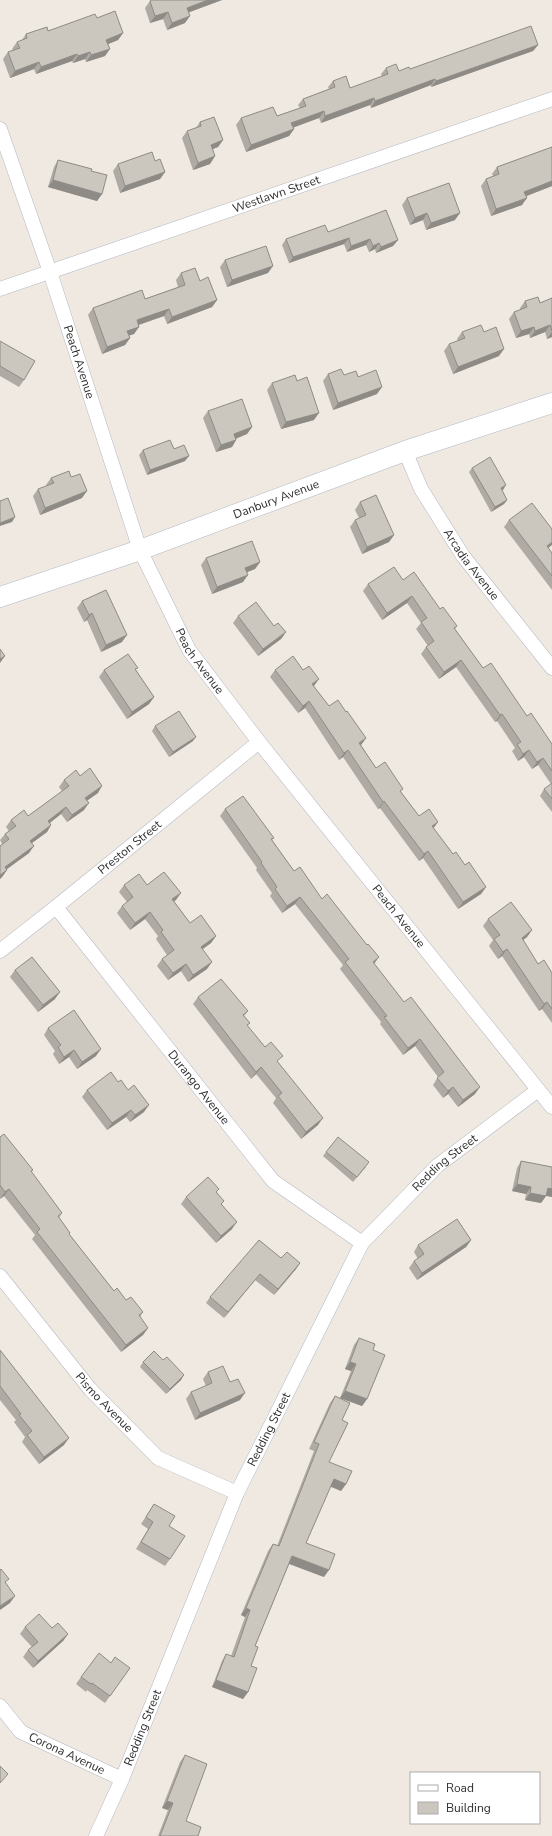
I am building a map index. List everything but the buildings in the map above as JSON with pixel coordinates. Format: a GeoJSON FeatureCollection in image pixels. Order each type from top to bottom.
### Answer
{"type":"FeatureCollection","features":[{"type":"Feature","properties":{"kind":"street","name":"Westlawn Street"},"geometry":{"type":"LineString","coordinates":[[0,289],[552,99]]}},
{"type":"Feature","properties":{"kind":"street","name":"Peach Avenue"},"geometry":{"type":"LineString","coordinates":[[0,130],[50,272],[140,550],[189,650],[259,742],[552,1107]]}},
{"type":"Feature","properties":{"kind":"street","name":"Danbury Avenue"},"geometry":{"type":"LineString","coordinates":[[0,597],[140,550],[405,451],[552,403]]}},
{"type":"Feature","properties":{"kind":"street","name":"Arcadia Avenue"},"geometry":{"type":"LineString","coordinates":[[405,451],[421,489],[463,556],[552,668]]}},
{"type":"Feature","properties":{"kind":"street","name":"Preston Street"},"geometry":{"type":"LineString","coordinates":[[0,951],[259,742]]}},
{"type":"Feature","properties":{"kind":"street","name":"Durango Avenue"},"geometry":{"type":"LineString","coordinates":[[56,907],[273,1181],[362,1243]]}},
{"type":"Feature","properties":{"kind":"street","name":"Redding Street"},"geometry":{"type":"LineString","coordinates":[[96,1836],[122,1779],[237,1493],[362,1243],[437,1166],[538,1090]]}},
{"type":"Feature","properties":{"kind":"street","name":"Pismo Avenue"},"geometry":{"type":"LineString","coordinates":[[0,1276],[90,1389],[158,1458],[237,1493]]}},
{"type":"Feature","properties":{"kind":"street","name":"Corona Avenue"},"geometry":{"type":"LineString","coordinates":[[0,1706],[21,1732],[122,1779]]}}]}
